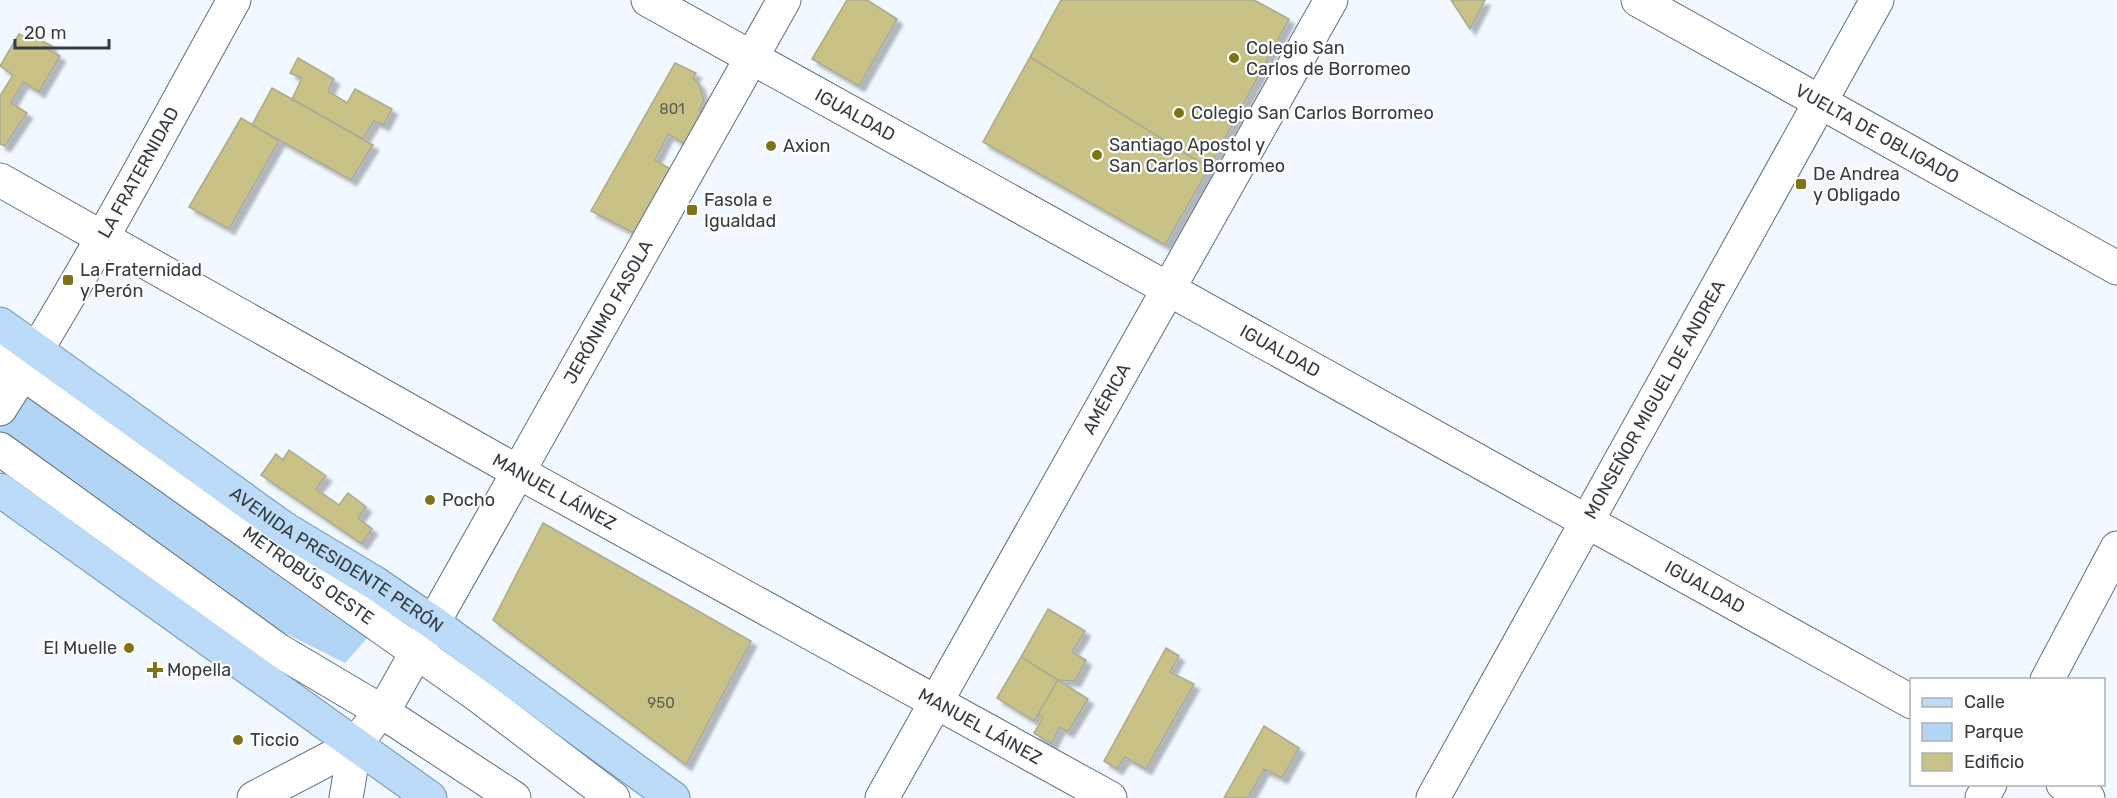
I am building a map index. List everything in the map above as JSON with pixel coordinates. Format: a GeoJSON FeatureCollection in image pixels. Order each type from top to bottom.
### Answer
{"type":"FeatureCollection","features":[{"type":"Feature","properties":{"kind":"main road","name":"AVENIDA PRESIDENTE PERÓN"},"geometry":{"type":"LineString","coordinates":[[0,324],[20,361],[285,529],[375,583],[435,624],[673,798]]}},
{"type":"Feature","properties":{"kind":"main road"},"geometry":{"type":"LineString","coordinates":[[0,489],[430,798]]}},
{"type":"Feature","properties":{"kind":"street","name":"LA FRATERNIDAD"},"geometry":{"type":"LineString","coordinates":[[0,409],[20,361],[102,238],[234,0]]}},
{"type":"Feature","properties":{"kind":"street","name":"IGUALDAD"},"geometry":{"type":"LineString","coordinates":[[648,0],[1910,701]]}},
{"type":"Feature","properties":{"kind":"street","name":"JERÓNIMO FASOLA"},"geometry":{"type":"LineString","coordinates":[[355,745],[381,711],[435,624],[784,0]]}},
{"type":"Feature","properties":{"kind":"street","name":"AMÉRICA"},"geometry":{"type":"LineString","coordinates":[[882,798],[1330,0]]}},
{"type":"Feature","properties":{"kind":"street","name":"VUELTA DE OBLIGADO"},"geometry":{"type":"LineString","coordinates":[[1638,0],[2117,268]]}},
{"type":"Feature","properties":{"kind":"street","name":"MONSEÑOR MIGUEL DE ANDREA"},"geometry":{"type":"LineString","coordinates":[[1433,798],[1877,0]]}},
{"type":"Feature","properties":{"kind":"street","name":"MANUEL LÁINEZ"},"geometry":{"type":"LineString","coordinates":[[0,180],[520,472],[1110,798]]}},
{"type":"Feature","properties":{"kind":"street","name":"METROBÚS OESTE"},"geometry":{"type":"LineString","coordinates":[[20,361],[417,654],[480,697],[613,798]]}},
{"type":"Feature","properties":{"kind":"street"},"geometry":{"type":"LineString","coordinates":[[0,448],[278,650],[381,711],[514,798]]}},
{"type":"Feature","properties":{"kind":"street"},"geometry":{"type":"LineString","coordinates":[[2048,678],[2117,548]]}},
{"type":"Feature","properties":{"kind":"street"},"geometry":{"type":"LineString","coordinates":[[254,798],[355,745]]}},
{"type":"Feature","properties":{"kind":"street"},"geometry":{"type":"LineString","coordinates":[[346,798],[355,745]]}},
{"type":"Feature","properties":{"kind":"street"},"geometry":{"type":"LineString","coordinates":[[2067,786],[2088,798]]}},
{"type":"Feature","properties":{"kind":"green space"},"geometry":{"type":"Polygon","coordinates":[[[0,370],[370,635],[345,663],[271,626],[0,432],[0,370]]]}},
{"type":"Feature","properties":{"kind":"building"},"geometry":{"type":"Polygon","coordinates":[[[847,0],[867,0],[897,19],[859,86],[812,59],[847,0]]]}},
{"type":"Feature","properties":{"kind":"building","name":"Colegio San Carlos Borromeo"},"geometry":{"type":"Polygon","coordinates":[[[1061,0],[1254,0],[1289,19],[1209,168],[1030,57],[1061,0]]]}},
{"type":"Feature","properties":{"kind":"building"},"geometry":{"type":"Polygon","coordinates":[[[1451,0],[1485,0],[1470,29],[1451,0]]]}},
{"type":"Feature","properties":{"kind":"building"},"geometry":{"type":"Polygon","coordinates":[[[27,33],[52,46],[49,50],[60,56],[39,92],[23,82],[11,103],[27,113],[5,146],[0,144],[0,96],[13,75],[0,66],[19,34],[25,37],[27,33]]]}},
{"type":"Feature","properties":{"kind":"building","name":"Santiago Apostol y San Carlos Borromeo"},"geometry":{"type":"Polygon","coordinates":[[[1030,57],[1209,168],[1165,245],[983,142],[1030,57]]]}},
{"type":"Feature","properties":{"kind":"building"},"geometry":{"type":"Polygon","coordinates":[[[298,58],[334,79],[328,91],[347,103],[355,89],[392,109],[384,125],[374,121],[363,139],[292,99],[302,78],[290,73],[298,58]]]}},
{"type":"Feature","properties":{"kind":"building"},"geometry":{"type":"Polygon","coordinates":[[[675,63],[696,73],[693,78],[699,84],[704,100],[699,110],[704,112],[686,145],[668,134],[655,160],[672,170],[636,234],[591,211],[675,63]]]}},
{"type":"Feature","properties":{"kind":"building"},"geometry":{"type":"Polygon","coordinates":[[[272,88],[373,145],[351,180],[252,125],[272,88]]]}},
{"type":"Feature","properties":{"kind":"building"},"geometry":{"type":"Polygon","coordinates":[[[241,118],[279,141],[229,229],[189,207],[241,118]]]}},
{"type":"Feature","properties":{"kind":"building"},"geometry":{"type":"Polygon","coordinates":[[[289,450],[326,476],[316,489],[339,505],[348,493],[366,507],[358,518],[372,529],[362,544],[261,475],[276,454],[283,460],[289,450]]]}},
{"type":"Feature","properties":{"kind":"building"},"geometry":{"type":"Polygon","coordinates":[[[543,523],[751,641],[686,765],[493,620],[543,523]]]}},
{"type":"Feature","properties":{"kind":"building"},"geometry":{"type":"Polygon","coordinates":[[[1048,609],[1085,631],[1072,652],[1086,660],[1075,681],[1058,680],[1021,657],[1048,609]]]}},
{"type":"Feature","properties":{"kind":"building"},"geometry":{"type":"Polygon","coordinates":[[[1166,648],[1179,656],[1170,672],[1194,684],[1146,769],[1125,757],[1117,769],[1104,761],[1166,648]]]}},
{"type":"Feature","properties":{"kind":"building"},"geometry":{"type":"Polygon","coordinates":[[[1021,657],[1058,680],[1034,721],[997,698],[1021,657]]]}},
{"type":"Feature","properties":{"kind":"building"},"geometry":{"type":"Polygon","coordinates":[[[1058,680],[1088,699],[1068,732],[1060,727],[1051,744],[1034,733],[1043,718],[1038,714],[1058,680]]]}},
{"type":"Feature","properties":{"kind":"building"},"geometry":{"type":"Polygon","coordinates":[[[1264,726],[1299,748],[1282,778],[1264,769],[1248,798],[1224,798],[1264,726]]]}},
{"type":"Feature","properties":{"kind":"place","name":"Colegio San Carlos de Borromeo"},"geometry":{"type":"Point","coordinates":[1234,58]}},
{"type":"Feature","properties":{"kind":"place","name":"Colegio San Carlos Borromeo"},"geometry":{"type":"Point","coordinates":[1179,113]}},
{"type":"Feature","properties":{"kind":"place","name":"Axion"},"geometry":{"type":"Point","coordinates":[771,146]}},
{"type":"Feature","properties":{"kind":"place","name":"Santiago Apostol y San Carlos Borromeo"},"geometry":{"type":"Point","coordinates":[1097,155]}},
{"type":"Feature","properties":{"kind":"place","name":"De Andrea y Obligado"},"geometry":{"type":"Point","coordinates":[1801,184]}},
{"type":"Feature","properties":{"kind":"place","name":"Fasola e Igualdad"},"geometry":{"type":"Point","coordinates":[692,210]}},
{"type":"Feature","properties":{"kind":"place","name":"La Fraternidad y Perón"},"geometry":{"type":"Point","coordinates":[68,280]}},
{"type":"Feature","properties":{"kind":"place","name":"Pocho"},"geometry":{"type":"Point","coordinates":[430,500]}},
{"type":"Feature","properties":{"kind":"place","name":"El Muelle"},"geometry":{"type":"Point","coordinates":[129,648]}},
{"type":"Feature","properties":{"kind":"place","name":"Mopella"},"geometry":{"type":"Point","coordinates":[155,670]}},
{"type":"Feature","properties":{"kind":"place","name":"Ticcio"},"geometry":{"type":"Point","coordinates":[238,740]}}]}
